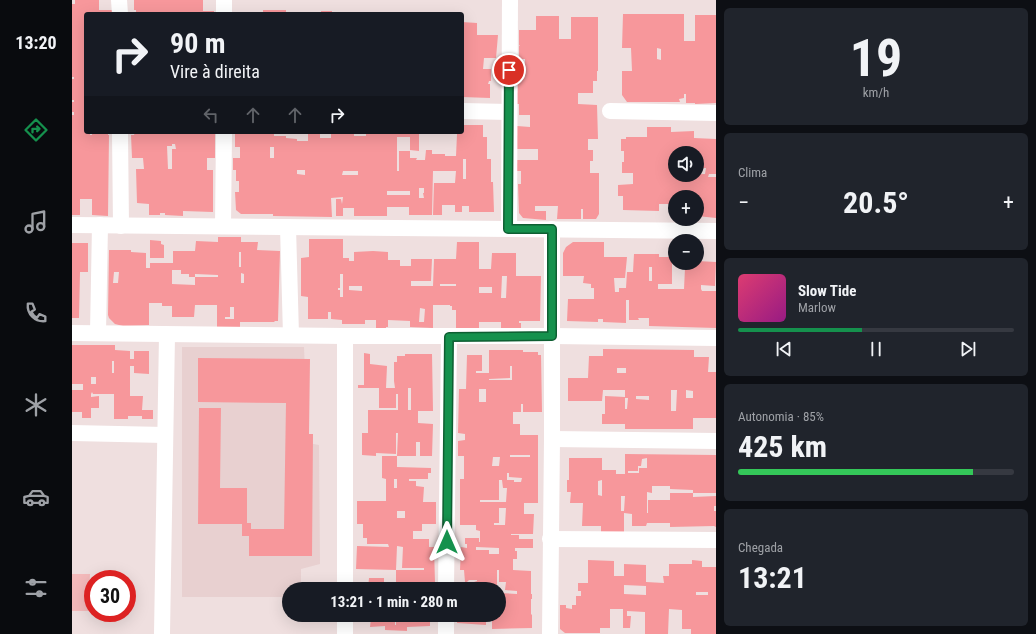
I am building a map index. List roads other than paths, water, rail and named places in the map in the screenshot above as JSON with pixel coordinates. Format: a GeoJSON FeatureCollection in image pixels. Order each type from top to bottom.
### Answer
{"type":"FeatureCollection","features":[{"type":"Feature","properties":{"kind":"street"},"geometry":{"type":"LineString","coordinates":[[120,0],[120,12]]}},
{"type":"Feature","properties":{"kind":"street"},"geometry":{"type":"LineString","coordinates":[[224,0],[224,12]]}},
{"type":"Feature","properties":{"kind":"street"},"geometry":{"type":"LineString","coordinates":[[508,229],[510,0]]}},
{"type":"Feature","properties":{"kind":"street"},"geometry":{"type":"LineString","coordinates":[[464,111],[508,112]]}},
{"type":"Feature","properties":{"kind":"street"},"geometry":{"type":"LineString","coordinates":[[610,111],[716,112]]}},
{"type":"Feature","properties":{"kind":"street"},"geometry":{"type":"LineString","coordinates":[[120,134],[121,226]]}},
{"type":"Feature","properties":{"kind":"street"},"geometry":{"type":"LineString","coordinates":[[223,226],[224,134]]}},
{"type":"Feature","properties":{"kind":"street"},"geometry":{"type":"LineString","coordinates":[[72,225],[716,231]]}},
{"type":"Feature","properties":{"kind":"street"},"geometry":{"type":"LineString","coordinates":[[98,333],[100,225]]}},
{"type":"Feature","properties":{"kind":"street"},"geometry":{"type":"LineString","coordinates":[[288,227],[291,335]]}},
{"type":"Feature","properties":{"kind":"street"},"geometry":{"type":"LineString","coordinates":[[550,634],[552,229]]}},
{"type":"Feature","properties":{"kind":"street"},"geometry":{"type":"LineString","coordinates":[[72,333],[167,335],[716,338]]}},
{"type":"Feature","properties":{"kind":"street"},"geometry":{"type":"LineString","coordinates":[[162,634],[167,335]]}},
{"type":"Feature","properties":{"kind":"street"},"geometry":{"type":"LineString","coordinates":[[345,336],[345,582]]}},
{"type":"Feature","properties":{"kind":"street"},"geometry":{"type":"LineString","coordinates":[[446,582],[449,337]]}},
{"type":"Feature","properties":{"kind":"street"},"geometry":{"type":"LineString","coordinates":[[72,434],[165,435]]}},
{"type":"Feature","properties":{"kind":"street"},"geometry":{"type":"LineString","coordinates":[[552,439],[716,441]]}},
{"type":"Feature","properties":{"kind":"street"},"geometry":{"type":"LineString","coordinates":[[550,539],[716,540]]}},
{"type":"Feature","properties":{"kind":"street"},"geometry":{"type":"LineString","coordinates":[[345,622],[345,634]]}},
{"type":"Feature","properties":{"kind":"street"},"geometry":{"type":"LineString","coordinates":[[446,622],[446,634]]}}]}
